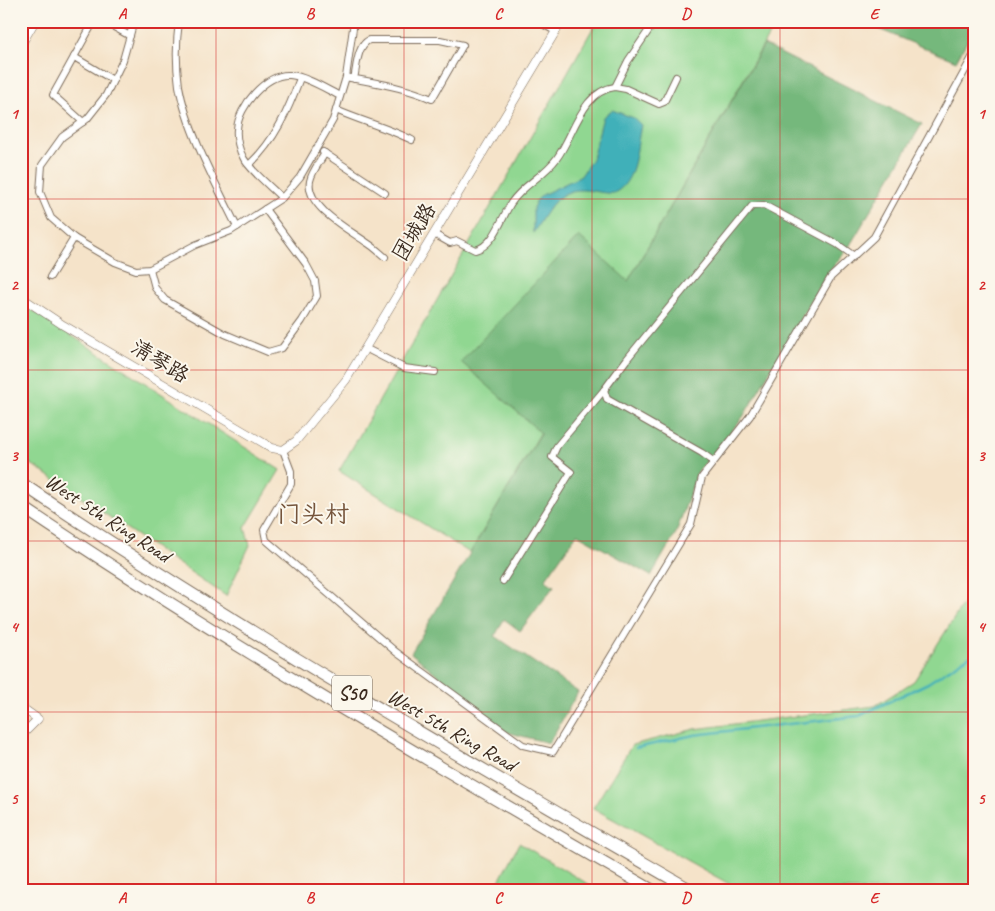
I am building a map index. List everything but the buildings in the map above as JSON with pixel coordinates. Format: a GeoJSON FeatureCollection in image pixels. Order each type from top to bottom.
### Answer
{"type":"FeatureCollection","features":[{"type":"Feature","properties":{"kind":"highway","name":"West 5th Ring Road"},"geometry":{"type":"LineString","coordinates":[[21,483],[196,598],[315,671],[691,890]]}},
{"type":"Feature","properties":{"kind":"highway","name":"West 5th Ring Road"},"geometry":{"type":"LineString","coordinates":[[21,506],[79,545],[297,683],[419,756],[652,890]]}},
{"type":"Feature","properties":{"kind":"street"},"geometry":{"type":"LineString","coordinates":[[21,44],[35,21]]}},
{"type":"Feature","properties":{"kind":"street"},"geometry":{"type":"LineString","coordinates":[[83,122],[54,95],[94,21]]}},
{"type":"Feature","properties":{"kind":"street"},"geometry":{"type":"LineString","coordinates":[[103,21],[130,36]]}},
{"type":"Feature","properties":{"kind":"street"},"geometry":{"type":"LineString","coordinates":[[134,21],[122,60],[106,95],[83,122],[62,138],[42,165],[40,192],[51,218],[74,238],[115,262],[136,270],[150,270],[195,245],[237,227],[282,198],[300,177],[334,120],[346,77],[354,21]]}},
{"type":"Feature","properties":{"kind":"street"},"geometry":{"type":"LineString","coordinates":[[179,21],[176,56],[179,86],[186,112],[237,227]]}},
{"type":"Feature","properties":{"kind":"street"},"geometry":{"type":"LineString","coordinates":[[537,21],[555,31]]}},
{"type":"Feature","properties":{"kind":"street","name":"团城路"},"geometry":{"type":"LineString","coordinates":[[283,450],[296,441],[346,380],[562,21]]}},
{"type":"Feature","properties":{"kind":"street"},"geometry":{"type":"LineString","coordinates":[[615,87],[628,61],[655,21]]}},
{"type":"Feature","properties":{"kind":"street"},"geometry":{"type":"LineString","coordinates":[[346,77],[354,79],[403,88],[432,99],[463,45],[440,40],[369,40],[364,42],[361,47],[354,79]]}},
{"type":"Feature","properties":{"kind":"street"},"geometry":{"type":"LineString","coordinates":[[283,450],[291,471],[291,484],[264,530],[266,540],[396,652],[523,746],[553,752],[691,524],[702,477],[750,416],[831,277],[874,237],[974,54]]}},
{"type":"Feature","properties":{"kind":"street"},"geometry":{"type":"LineString","coordinates":[[74,57],[113,80]]}},
{"type":"Feature","properties":{"kind":"street"},"geometry":{"type":"LineString","coordinates":[[282,198],[244,158],[236,128],[248,102],[259,88],[272,79],[289,75],[340,96]]}},
{"type":"Feature","properties":{"kind":"street"},"geometry":{"type":"LineString","coordinates":[[434,234],[450,243],[457,241],[475,250],[484,248],[511,202],[524,187],[543,174],[557,158],[586,107],[594,97],[607,88],[626,88],[660,104],[664,102],[676,77]]}},
{"type":"Feature","properties":{"kind":"street"},"geometry":{"type":"LineString","coordinates":[[250,164],[274,136],[300,78]]}},
{"type":"Feature","properties":{"kind":"street"},"geometry":{"type":"LineString","coordinates":[[336,110],[370,124],[392,130],[412,140]]}},
{"type":"Feature","properties":{"kind":"street"},"geometry":{"type":"LineString","coordinates":[[318,149],[385,192]]}},
{"type":"Feature","properties":{"kind":"street"},"geometry":{"type":"LineString","coordinates":[[325,153],[313,173],[310,183],[311,193],[321,208],[333,219],[385,257]]}},
{"type":"Feature","properties":{"kind":"street"},"geometry":{"type":"LineString","coordinates":[[503,581],[571,472],[552,457],[557,446],[752,206],[764,205],[837,244],[854,256]]}},
{"type":"Feature","properties":{"kind":"street"},"geometry":{"type":"LineString","coordinates":[[150,270],[154,288],[166,300],[225,334],[268,352],[282,348],[302,321],[317,296],[315,281],[306,264],[265,209]]}},
{"type":"Feature","properties":{"kind":"street"},"geometry":{"type":"LineString","coordinates":[[50,277],[74,238]]}},
{"type":"Feature","properties":{"kind":"street","name":"清琴路"},"geometry":{"type":"LineString","coordinates":[[21,297],[63,325],[272,448],[283,450]]}},
{"type":"Feature","properties":{"kind":"street"},"geometry":{"type":"LineString","coordinates":[[365,348],[404,368],[435,372]]}},
{"type":"Feature","properties":{"kind":"street"},"geometry":{"type":"LineString","coordinates":[[604,390],[607,399],[713,461]]}},
{"type":"Feature","properties":{"kind":"street"},"geometry":{"type":"LineString","coordinates":[[21,707],[38,719],[21,736]]}},
{"type":"Feature","properties":{"kind":"green space"},"geometry":{"type":"Polygon","coordinates":[[[597,21],[777,21],[628,281],[462,362],[541,432],[470,553],[339,471],[597,21]]]}},
{"type":"Feature","properties":{"kind":"green space"},"geometry":{"type":"Polygon","coordinates":[[[859,21],[974,21],[974,29],[956,61],[859,21]]]}},
{"type":"Feature","properties":{"kind":"green space"},"geometry":{"type":"Polygon","coordinates":[[[764,45],[922,124],[849,247],[826,276],[743,417],[697,473],[676,533],[651,576],[577,534],[545,580],[554,586],[520,631],[504,619],[495,636],[578,692],[549,743],[506,732],[411,653],[541,433],[461,362],[579,236],[628,281],[764,45]]]}},
{"type":"Feature","properties":{"kind":"green space"},"geometry":{"type":"Polygon","coordinates":[[[21,303],[280,470],[245,528],[250,545],[226,596],[21,457],[21,303]]]}},
{"type":"Feature","properties":{"kind":"green space"},"geometry":{"type":"Polygon","coordinates":[[[974,587],[974,890],[740,890],[593,808],[632,745],[695,729],[875,706],[914,681],[974,587]]]}},
{"type":"Feature","properties":{"kind":"green space"},"geometry":{"type":"Polygon","coordinates":[[[519,843],[598,890],[501,890],[497,885],[519,843]]]}},
{"type":"Feature","properties":{"kind":"water"},"geometry":{"type":"Polygon","coordinates":[[[612,110],[634,118],[641,125],[634,163],[627,181],[622,188],[614,193],[582,190],[565,194],[558,198],[547,211],[533,233],[533,208],[536,201],[542,195],[581,176],[592,159],[603,117],[612,110]]]}},
{"type":"Feature","properties":{"kind":"waterway"},"geometry":{"type":"LineString","coordinates":[[636,748],[694,735],[859,716],[928,683],[974,653]]}},
{"type":"Feature","properties":{"kind":"district","name":"门头村"},"geometry":{"type":"Point","coordinates":[313,514]}}]}
